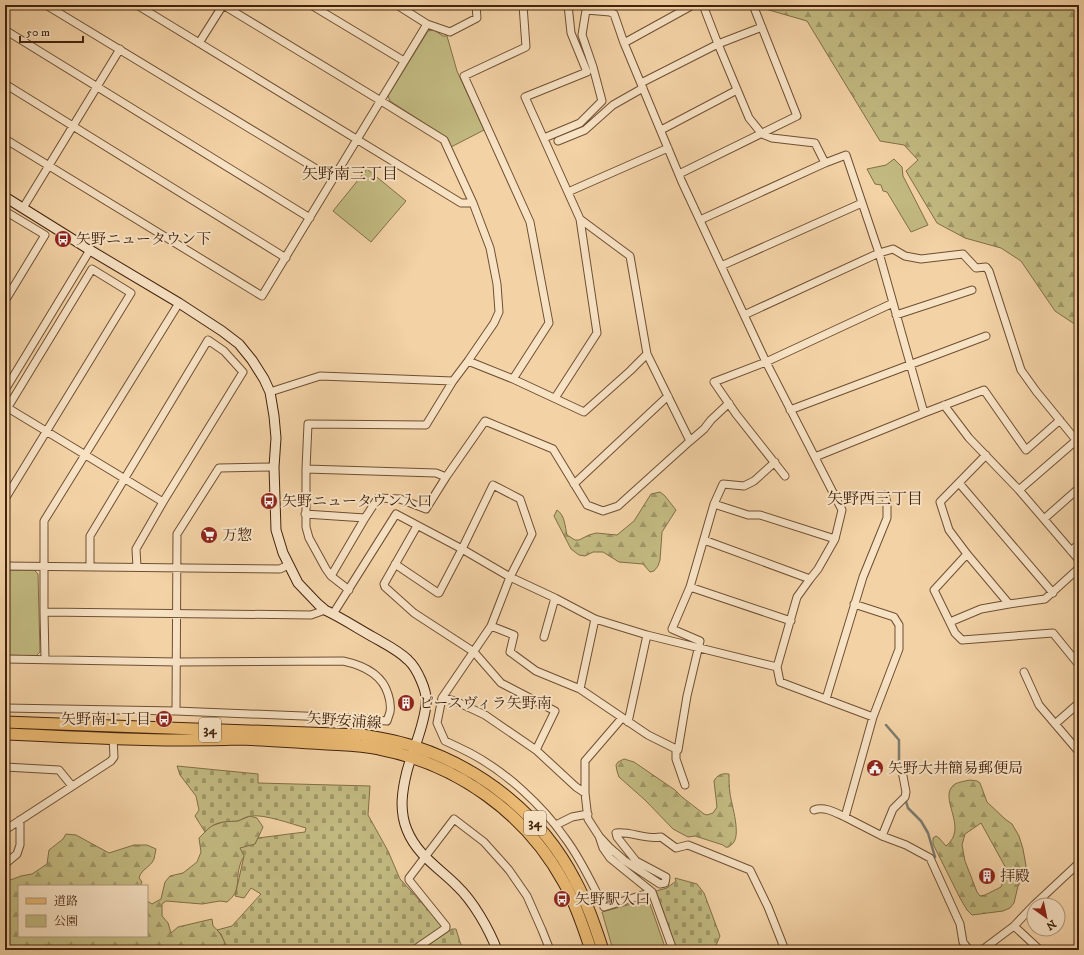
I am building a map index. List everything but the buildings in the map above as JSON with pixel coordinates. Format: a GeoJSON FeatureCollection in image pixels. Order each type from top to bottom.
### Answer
{"type":"FeatureCollection","features":[{"type":"Feature","properties":{"kind":"main road","name":"矢野安浦線"},"geometry":{"type":"LineString","coordinates":[[5,722],[362,735],[391,740],[472,785],[500,805],[525,828],[565,883],[579,914],[591,950]]}},
{"type":"Feature","properties":{"kind":"main road","name":"矢野安浦線"},"geometry":{"type":"LineString","coordinates":[[5,734],[113,738],[237,739],[302,742],[361,746],[394,752],[413,751],[447,759],[478,776],[507,797],[533,821],[555,848],[574,878],[589,910],[603,950]]}},
{"type":"Feature","properties":{"kind":"street"},"geometry":{"type":"LineString","coordinates":[[46,5],[333,179]]}},
{"type":"Feature","properties":{"kind":"street"},"geometry":{"type":"LineString","coordinates":[[137,5],[461,203],[473,203]]}},
{"type":"Feature","properties":{"kind":"street"},"geometry":{"type":"LineString","coordinates":[[199,43],[223,5],[444,140],[473,203],[490,248],[497,284],[499,312],[494,323],[453,381],[426,425],[308,424],[305,514],[306,527],[309,538],[321,562],[331,576],[350,590]]}},
{"type":"Feature","properties":{"kind":"street"},"geometry":{"type":"LineString","coordinates":[[311,5],[404,61]]}},
{"type":"Feature","properties":{"kind":"street"},"geometry":{"type":"LineString","coordinates":[[397,5],[428,24],[450,32],[477,18],[476,5]]}},
{"type":"Feature","properties":{"kind":"street"},"geometry":{"type":"LineString","coordinates":[[513,379],[549,323],[530,222],[464,76],[526,47],[523,5]]}},
{"type":"Feature","properties":{"kind":"street"},"geometry":{"type":"LineString","coordinates":[[555,398],[596,333],[580,219],[525,97],[586,72],[570,33],[568,5]]}},
{"type":"Feature","properties":{"kind":"street"},"geometry":{"type":"LineString","coordinates":[[624,43],[692,5]]}},
{"type":"Feature","properties":{"kind":"street"},"geometry":{"type":"LineString","coordinates":[[703,5],[749,118],[762,134],[772,138],[814,143],[825,163]]}},
{"type":"Feature","properties":{"kind":"street"},"geometry":{"type":"LineString","coordinates":[[679,174],[798,116],[753,5]]}},
{"type":"Feature","properties":{"kind":"street"},"geometry":{"type":"LineString","coordinates":[[544,138],[580,123],[602,101],[593,67],[582,35],[586,10],[610,12],[614,14],[624,43],[679,174],[721,266],[766,362],[842,510],[835,539],[818,569],[797,597],[777,667],[780,682],[873,717]]}},
{"type":"Feature","properties":{"kind":"street"},"geometry":{"type":"LineString","coordinates":[[5,139],[262,296],[404,61],[428,24]]}},
{"type":"Feature","properties":{"kind":"street"},"geometry":{"type":"LineString","coordinates":[[558,141],[585,130],[613,105],[642,85],[718,44],[762,27]]}},
{"type":"Feature","properties":{"kind":"street"},"geometry":{"type":"LineString","coordinates":[[5,30],[310,218]]}},
{"type":"Feature","properties":{"kind":"street"},"geometry":{"type":"LineString","coordinates":[[23,208],[120,49]]}},
{"type":"Feature","properties":{"kind":"street"},"geometry":{"type":"LineString","coordinates":[[5,84],[286,258]]}},
{"type":"Feature","properties":{"kind":"street"},"geometry":{"type":"LineString","coordinates":[[661,130],[737,90]]}},
{"type":"Feature","properties":{"kind":"street"},"geometry":{"type":"LineString","coordinates":[[568,192],[668,148]]}},
{"type":"Feature","properties":{"kind":"street"},"geometry":{"type":"LineString","coordinates":[[700,220],[825,163],[846,155],[879,253],[924,413]]}},
{"type":"Feature","properties":{"kind":"street"},"geometry":{"type":"LineString","coordinates":[[5,198],[179,303],[222,331],[239,344],[252,360],[270,392],[274,416],[276,438],[274,467],[276,530],[283,553],[298,583],[318,604],[329,612],[395,650],[409,660],[414,667],[426,695],[427,703],[423,722],[413,751],[402,793],[404,822],[411,840],[420,852],[458,887],[474,908],[493,939],[497,950]]}},
{"type":"Feature","properties":{"kind":"street"},"geometry":{"type":"LineString","coordinates":[[721,266],[862,203]]}},
{"type":"Feature","properties":{"kind":"street"},"geometry":{"type":"LineString","coordinates":[[5,212],[45,235],[5,301]]}},
{"type":"Feature","properties":{"kind":"street"},"geometry":{"type":"LineString","coordinates":[[580,219],[630,256],[648,354],[690,441]]}},
{"type":"Feature","properties":{"kind":"street"},"geometry":{"type":"LineString","coordinates":[[744,315],[879,253],[893,249],[905,256],[921,259],[963,254],[976,268],[986,267],[989,271],[1022,370],[1036,391],[1078,439],[1019,490]]}},
{"type":"Feature","properties":{"kind":"street"},"geometry":{"type":"LineString","coordinates":[[5,390],[90,250]]}},
{"type":"Feature","properties":{"kind":"street"},"geometry":{"type":"LineString","coordinates":[[5,499],[46,431],[131,293],[92,269],[6,410],[46,431],[163,502]]}},
{"type":"Feature","properties":{"kind":"street"},"geometry":{"type":"LineString","coordinates":[[896,315],[972,290]]}},
{"type":"Feature","properties":{"kind":"street"},"geometry":{"type":"LineString","coordinates":[[45,659],[44,521],[179,303]]}},
{"type":"Feature","properties":{"kind":"street"},"geometry":{"type":"LineString","coordinates":[[785,476],[736,414],[714,382],[766,362],[893,303]]}},
{"type":"Feature","properties":{"kind":"street"},"geometry":{"type":"LineString","coordinates":[[790,410],[986,336]]}},
{"type":"Feature","properties":{"kind":"street"},"geometry":{"type":"LineString","coordinates":[[90,566],[90,536],[208,340],[224,351],[243,372],[163,502],[136,549],[137,567]]}},
{"type":"Feature","properties":{"kind":"street"},"geometry":{"type":"LineString","coordinates":[[468,361],[513,379],[584,412],[648,354]]}},
{"type":"Feature","properties":{"kind":"street"},"geometry":{"type":"LineString","coordinates":[[270,392],[320,376],[453,381]]}},
{"type":"Feature","properties":{"kind":"street"},"geometry":{"type":"LineString","coordinates":[[815,456],[984,390],[1026,450],[1060,420]]}},
{"type":"Feature","properties":{"kind":"street"},"geometry":{"type":"LineString","coordinates":[[574,484],[668,396]]}},
{"type":"Feature","properties":{"kind":"street"},"geometry":{"type":"LineString","coordinates":[[331,576],[378,498],[400,499],[426,509],[446,476],[485,421],[553,449],[587,505],[603,511],[618,506],[704,429],[729,403]]}},
{"type":"Feature","properties":{"kind":"street"},"geometry":{"type":"LineString","coordinates":[[944,405],[970,438],[1019,490],[1079,560]]}},
{"type":"Feature","properties":{"kind":"street"},"geometry":{"type":"LineString","coordinates":[[986,455],[940,502],[949,530],[1009,604]]}},
{"type":"Feature","properties":{"kind":"street"},"geometry":{"type":"LineString","coordinates":[[685,785],[676,759],[676,749],[678,750],[687,696],[700,641],[672,629],[690,587],[714,504],[723,484],[744,486],[754,481],[775,462]]}},
{"type":"Feature","properties":{"kind":"street"},"geometry":{"type":"LineString","coordinates":[[176,711],[177,534],[219,468],[274,467]]}},
{"type":"Feature","properties":{"kind":"street"},"geometry":{"type":"LineString","coordinates":[[306,469],[436,473],[446,476]]}},
{"type":"Feature","properties":{"kind":"street"},"geometry":{"type":"LineString","coordinates":[[959,483],[1052,593]]}},
{"type":"Feature","properties":{"kind":"street"},"geometry":{"type":"LineString","coordinates":[[395,564],[438,594],[493,485],[520,499],[532,534],[510,577],[491,626],[442,698],[437,723],[445,741],[471,754],[515,784],[533,800],[556,825],[582,863],[604,907],[652,892]]}},
{"type":"Feature","properties":{"kind":"street"},"geometry":{"type":"LineString","coordinates":[[1044,520],[1079,488]]}},
{"type":"Feature","properties":{"kind":"street"},"geometry":{"type":"LineString","coordinates":[[826,700],[863,577],[887,518],[887,503],[885,495]]}},
{"type":"Feature","properties":{"kind":"street"},"geometry":{"type":"LineString","coordinates":[[714,504],[748,515],[760,515],[835,539]]}},
{"type":"Feature","properties":{"kind":"street"},"geometry":{"type":"LineString","coordinates":[[305,514],[365,518]]}},
{"type":"Feature","properties":{"kind":"street"},"geometry":{"type":"LineString","coordinates":[[44,612],[311,615],[329,612],[350,590],[396,514],[462,549],[510,577],[595,619],[647,635],[777,667]]}},
{"type":"Feature","properties":{"kind":"street"},"geometry":{"type":"LineString","coordinates":[[418,526],[384,584],[385,588],[414,613],[474,652],[501,683],[555,711],[536,750]]}},
{"type":"Feature","properties":{"kind":"street"},"geometry":{"type":"LineString","coordinates":[[704,540],[810,579]]}},
{"type":"Feature","properties":{"kind":"street"},"geometry":{"type":"LineString","coordinates":[[1071,551],[1079,544]]}},
{"type":"Feature","properties":{"kind":"street"},"geometry":{"type":"LineString","coordinates":[[967,554],[934,590],[955,633],[962,640],[1053,633],[1079,665]]}},
{"type":"Feature","properties":{"kind":"street"},"geometry":{"type":"LineString","coordinates":[[5,566],[280,569],[288,565]]}},
{"type":"Feature","properties":{"kind":"street"},"geometry":{"type":"LineString","coordinates":[[950,622],[981,609],[1045,599],[1079,568]]}},
{"type":"Feature","properties":{"kind":"street"},"geometry":{"type":"LineString","coordinates":[[690,587],[791,621]]}},
{"type":"Feature","properties":{"kind":"street"},"geometry":{"type":"LineString","coordinates":[[544,637],[555,598]]}},
{"type":"Feature","properties":{"kind":"street"},"geometry":{"type":"LineString","coordinates":[[846,817],[873,717],[899,650],[899,625],[894,617],[854,604]]}},
{"type":"Feature","properties":{"kind":"street"},"geometry":{"type":"LineString","coordinates":[[580,689],[595,619]]}},
{"type":"Feature","properties":{"kind":"street"},"geometry":{"type":"LineString","coordinates":[[491,626],[514,635],[510,652],[536,670],[580,689],[648,735],[676,749]]}},
{"type":"Feature","properties":{"kind":"street"},"geometry":{"type":"LineString","coordinates":[[647,635],[625,720],[585,760],[585,793],[588,819],[603,848],[610,858],[652,892],[673,950]]}},
{"type":"Feature","properties":{"kind":"street"},"geometry":{"type":"LineString","coordinates":[[5,659],[177,662],[343,661],[360,665],[376,675],[382,681],[390,700],[390,712],[387,721],[353,718],[176,711],[5,708]]}},
{"type":"Feature","properties":{"kind":"street"},"geometry":{"type":"LineString","coordinates":[[1024,672],[1039,705],[1079,752]]}},
{"type":"Feature","properties":{"kind":"street"},"geometry":{"type":"LineString","coordinates":[[442,698],[455,701],[485,715],[536,750],[576,787],[585,793]]}},
{"type":"Feature","properties":{"kind":"street"},"geometry":{"type":"LineString","coordinates":[[1055,724],[1079,703]]}},
{"type":"Feature","properties":{"kind":"street"},"geometry":{"type":"LineString","coordinates":[[5,820],[7,828],[111,760],[114,757],[113,738]]}},
{"type":"Feature","properties":{"kind":"street"},"geometry":{"type":"LineString","coordinates":[[5,767],[59,770],[72,786]]}},
{"type":"Feature","properties":{"kind":"street"},"geometry":{"type":"LineString","coordinates":[[882,836],[893,809],[904,797],[906,792],[903,776]]}},
{"type":"Feature","properties":{"kind":"street"},"geometry":{"type":"LineString","coordinates":[[814,810],[818,808],[830,810],[882,836],[906,845],[930,858],[960,924],[963,942],[968,950]]}},
{"type":"Feature","properties":{"kind":"street"},"geometry":{"type":"LineString","coordinates":[[556,825],[572,817],[588,814]]}},
{"type":"Feature","properties":{"kind":"street"},"geometry":{"type":"LineString","coordinates":[[414,950],[446,928],[446,926],[409,880],[409,878],[454,819],[484,842],[509,870],[527,896],[550,950]]}},
{"type":"Feature","properties":{"kind":"street"},"geometry":{"type":"LineString","coordinates":[[5,864],[18,854],[20,845],[20,820]]}},
{"type":"Feature","properties":{"kind":"street"},"geometry":{"type":"LineString","coordinates":[[598,836],[625,861],[660,884],[665,882],[666,877],[636,861],[617,837],[616,833],[653,839],[661,837],[676,848],[688,844],[750,870],[768,906],[785,950]]}},
{"type":"Feature","properties":{"kind":"street"},"geometry":{"type":"LineString","coordinates":[[1043,897],[1079,863]]}},
{"type":"Feature","properties":{"kind":"street"},"geometry":{"type":"LineString","coordinates":[[982,950],[1014,926],[1026,913]]}},
{"type":"Feature","properties":{"kind":"street"},"geometry":{"type":"LineString","coordinates":[[1014,926],[1040,950]]}},
{"type":"Feature","properties":{"kind":"green space"},"geometry":{"type":"Polygon","coordinates":[[[761,5],[1079,5],[1079,327],[1055,311],[1021,261],[1001,248],[965,238],[937,223],[906,171],[918,160],[904,145],[880,141],[807,21],[762,8],[761,5]]]}},
{"type":"Feature","properties":{"kind":"green space"},"geometry":{"type":"Polygon","coordinates":[[[434,30],[443,36],[447,36],[457,71],[484,130],[451,147],[446,137],[390,101],[388,96],[428,31],[434,30]]]}},
{"type":"Feature","properties":{"kind":"green space"},"geometry":{"type":"Polygon","coordinates":[[[894,159],[902,167],[903,176],[928,225],[911,232],[887,192],[883,191],[881,185],[875,184],[867,169],[886,165],[894,159]]]}},
{"type":"Feature","properties":{"kind":"green space"},"geometry":{"type":"Polygon","coordinates":[[[367,169],[406,201],[371,242],[333,211],[367,169]]]}},
{"type":"Feature","properties":{"kind":"green space"},"geometry":{"type":"Polygon","coordinates":[[[660,492],[676,510],[662,532],[660,560],[658,566],[654,571],[650,572],[643,564],[619,562],[603,552],[593,552],[585,556],[579,555],[571,549],[554,516],[557,510],[560,512],[564,521],[567,535],[575,540],[579,540],[596,533],[617,535],[634,521],[651,494],[660,492]]]}},
{"type":"Feature","properties":{"kind":"green space"},"geometry":{"type":"Polygon","coordinates":[[[5,570],[34,570],[38,574],[40,652],[36,656],[5,655],[5,570]]]}},
{"type":"Feature","properties":{"kind":"green space"},"geometry":{"type":"Polygon","coordinates":[[[624,759],[634,762],[675,790],[682,797],[707,815],[713,813],[717,807],[714,781],[720,775],[729,774],[736,828],[734,841],[730,846],[726,847],[695,836],[688,837],[673,829],[645,800],[619,777],[616,765],[624,759]]]}},
{"type":"Feature","properties":{"kind":"green space"},"geometry":{"type":"Polygon","coordinates":[[[177,766],[258,774],[258,783],[370,786],[368,815],[388,851],[400,879],[442,925],[442,928],[411,950],[228,950],[221,934],[217,930],[232,926],[261,894],[251,888],[244,898],[235,896],[244,856],[240,848],[255,844],[258,838],[305,832],[306,828],[263,816],[257,816],[216,824],[205,832],[195,816],[199,810],[196,796],[180,775],[177,766]]]}},
{"type":"Feature","properties":{"kind":"green space"},"geometry":{"type":"Polygon","coordinates":[[[970,780],[980,783],[987,802],[1012,824],[1019,836],[1023,849],[1026,866],[1025,875],[1018,886],[1014,903],[1010,908],[1003,911],[972,915],[967,910],[960,898],[933,844],[933,838],[936,836],[946,846],[952,838],[955,830],[949,796],[950,790],[955,784],[970,780]],[[981,823],[965,834],[962,845],[965,861],[980,896],[1001,887],[1007,870],[981,823]]]}},
{"type":"Feature","properties":{"kind":"green space"},"geometry":{"type":"Polygon","coordinates":[[[250,816],[257,818],[263,827],[255,844],[244,856],[241,862],[235,893],[232,898],[227,902],[220,901],[202,904],[166,901],[162,904],[162,916],[168,923],[171,933],[178,927],[212,919],[213,926],[224,940],[228,950],[5,950],[5,882],[21,876],[32,874],[47,864],[49,850],[63,839],[66,834],[76,835],[109,853],[134,845],[147,845],[156,849],[152,862],[140,875],[139,878],[142,882],[140,885],[18,885],[18,937],[148,937],[148,902],[152,904],[161,899],[165,882],[170,876],[183,873],[197,862],[201,852],[199,838],[211,826],[226,821],[238,821],[250,816]]]}},
{"type":"Feature","properties":{"kind":"green space"},"geometry":{"type":"Polygon","coordinates":[[[675,878],[697,884],[704,893],[720,936],[714,950],[677,950],[656,891],[667,888],[676,881],[675,878]]]}},
{"type":"Feature","properties":{"kind":"green space"},"geometry":{"type":"Polygon","coordinates":[[[646,900],[650,904],[666,950],[613,950],[602,912],[646,900]]]}},
{"type":"Feature","properties":{"kind":"green space"},"geometry":{"type":"Polygon","coordinates":[[[452,929],[456,929],[464,950],[421,950],[452,929]]]}},
{"type":"Feature","properties":{"kind":"waterway"},"geometry":{"type":"LineString","coordinates":[[886,725],[899,740],[900,777]]}},
{"type":"Feature","properties":{"kind":"waterway"},"geometry":{"type":"LineString","coordinates":[[905,798],[908,808],[921,821],[928,833],[935,857]]}},
{"type":"Feature","properties":{"kind":"place","name":"矢野ニュータウン下"},"geometry":{"type":"Point","coordinates":[63,239]}},
{"type":"Feature","properties":{"kind":"place","name":"矢野ニュータウン入口"},"geometry":{"type":"Point","coordinates":[269,501]}},
{"type":"Feature","properties":{"kind":"place","name":"万惣"},"geometry":{"type":"Point","coordinates":[209,535]}},
{"type":"Feature","properties":{"kind":"place","name":"ピースヴィラ矢野南"},"geometry":{"type":"Point","coordinates":[406,703]}},
{"type":"Feature","properties":{"kind":"place","name":"矢野南１丁目"},"geometry":{"type":"Point","coordinates":[164,719]}},
{"type":"Feature","properties":{"kind":"place","name":"矢野大井簡易郵便局"},"geometry":{"type":"Point","coordinates":[875,768]}},
{"type":"Feature","properties":{"kind":"place","name":"拝殿"},"geometry":{"type":"Point","coordinates":[987,876]}},
{"type":"Feature","properties":{"kind":"place","name":"矢野駅入口"},"geometry":{"type":"Point","coordinates":[562,899]}},
{"type":"Feature","properties":{"kind":"district","name":"矢野南三丁目"},"geometry":{"type":"Point","coordinates":[350,174]}},
{"type":"Feature","properties":{"kind":"district","name":"矢野西三丁目"},"geometry":{"type":"Point","coordinates":[875,499]}}]}
